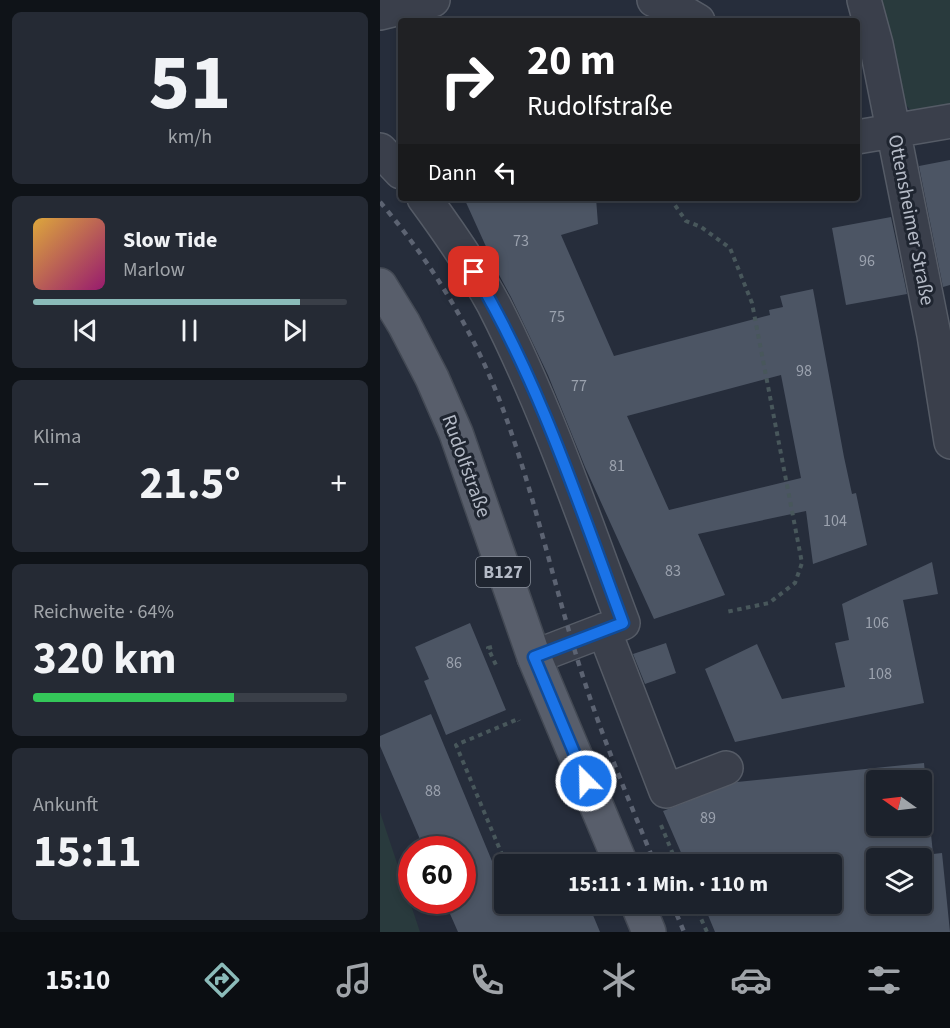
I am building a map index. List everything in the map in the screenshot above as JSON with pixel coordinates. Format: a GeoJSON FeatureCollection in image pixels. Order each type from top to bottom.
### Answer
{"type":"FeatureCollection","features":[{"type":"Feature","properties":{"kind":"main road","name":"Rudolfstraße"},"geometry":{"type":"LineString","coordinates":[[380,285],[404,324],[432,378],[456,433],[534,657],[617,854]]}},
{"type":"Feature","properties":{"kind":"main road"},"geometry":{"type":"LineString","coordinates":[[642,914],[649,932]]}},
{"type":"Feature","properties":{"kind":"street"},"geometry":{"type":"LineString","coordinates":[[380,13],[433,0]]}},
{"type":"Feature","properties":{"kind":"street"},"geometry":{"type":"LineString","coordinates":[[654,0],[676,8],[693,18]]}},
{"type":"Feature","properties":{"kind":"street","name":"Ottensheimer Straße"},"geometry":{"type":"LineString","coordinates":[[864,0],[876,44],[934,334],[950,442]]}},
{"type":"Feature","properties":{"kind":"street"},"geometry":{"type":"LineString","coordinates":[[860,136],[950,121]]}},
{"type":"Feature","properties":{"kind":"street"},"geometry":{"type":"LineString","coordinates":[[380,150],[398,169]]}},
{"type":"Feature","properties":{"kind":"street"},"geometry":{"type":"LineString","coordinates":[[426,201],[455,240],[493,304],[548,422],[623,623],[534,657]]}},
{"type":"Feature","properties":{"kind":"street"},"geometry":{"type":"LineString","coordinates":[[604,630],[666,791],[726,768]]}},
{"type":"Feature","properties":{"kind":"path"},"geometry":{"type":"LineString","coordinates":[[673,201],[686,221],[701,227],[730,248],[752,303],[802,563],[795,583],[769,603],[726,612]]}},
{"type":"Feature","properties":{"kind":"path"},"geometry":{"type":"LineString","coordinates":[[502,854],[456,744],[518,718],[523,730]]}},
{"type":"Feature","properties":{"kind":"path"},"geometry":{"type":"LineString","coordinates":[[573,850],[575,854]]}},
{"type":"Feature","properties":{"kind":"path"},"geometry":{"type":"LineString","coordinates":[[699,914],[707,932]]}},
{"type":"Feature","properties":{"kind":"shaded area"},"geometry":{"type":"Polygon","coordinates":[[[878,0],[950,0],[950,106],[920,112],[910,110],[903,101],[878,0]]]}},
{"type":"Feature","properties":{"kind":"shaded area"},"geometry":{"type":"Polygon","coordinates":[[[380,812],[398,866],[398,914],[414,914],[420,932],[380,932],[380,812]]]}},
{"type":"Feature","properties":{"kind":"building"},"geometry":{"type":"Polygon","coordinates":[[[950,160],[950,285],[943,287],[919,166],[950,160]]]}},
{"type":"Feature","properties":{"kind":"building"},"geometry":{"type":"Polygon","coordinates":[[[465,201],[596,201],[598,224],[561,235],[614,356],[770,315],[769,310],[783,307],[780,296],[813,289],[844,457],[852,494],[856,493],[867,545],[813,564],[806,511],[698,534],[725,595],[654,619],[585,467],[548,375],[465,201]],[[781,375],[627,416],[669,510],[801,478],[781,375]]]}},
{"type":"Feature","properties":{"kind":"building"},"geometry":{"type":"Polygon","coordinates":[[[891,217],[907,294],[846,305],[832,228],[891,217]]]}},
{"type":"Feature","properties":{"kind":"building"},"geometry":{"type":"Polygon","coordinates":[[[932,562],[938,594],[903,600],[924,703],[735,742],[705,669],[757,644],[782,699],[845,687],[835,643],[849,640],[842,604],[932,562]]]}},
{"type":"Feature","properties":{"kind":"building"},"geometry":{"type":"Polygon","coordinates":[[[470,623],[506,710],[446,735],[424,681],[429,679],[415,647],[470,623]]]}},
{"type":"Feature","properties":{"kind":"building"},"geometry":{"type":"Polygon","coordinates":[[[666,643],[676,673],[645,684],[633,654],[666,643]]]}},
{"type":"Feature","properties":{"kind":"building"},"geometry":{"type":"Polygon","coordinates":[[[431,714],[494,866],[494,914],[593,914],[600,932],[458,932],[450,914],[476,914],[476,836],[419,836],[380,746],[380,736],[431,714]]]}},
{"type":"Feature","properties":{"kind":"building"},"geometry":{"type":"Polygon","coordinates":[[[924,763],[925,770],[866,770],[866,836],[931,836],[933,854],[942,853],[950,932],[715,932],[708,914],[842,914],[842,854],[682,854],[663,811],[737,782],[924,763]]]}},
{"type":"Feature","properties":{"kind":"railway"},"geometry":{"type":"LineString","coordinates":[[380,202],[435,275],[466,328],[493,383],[527,480],[586,686],[610,754],[651,854]]}},
{"type":"Feature","properties":{"kind":"railway"},"geometry":{"type":"LineString","coordinates":[[677,914],[684,932]]}},
{"type":"Feature","properties":{"kind":"route"},"geometry":{"type":"LineString","coordinates":[[474,272],[493,304],[548,422],[623,623],[534,657],[586,781]]}}]}
